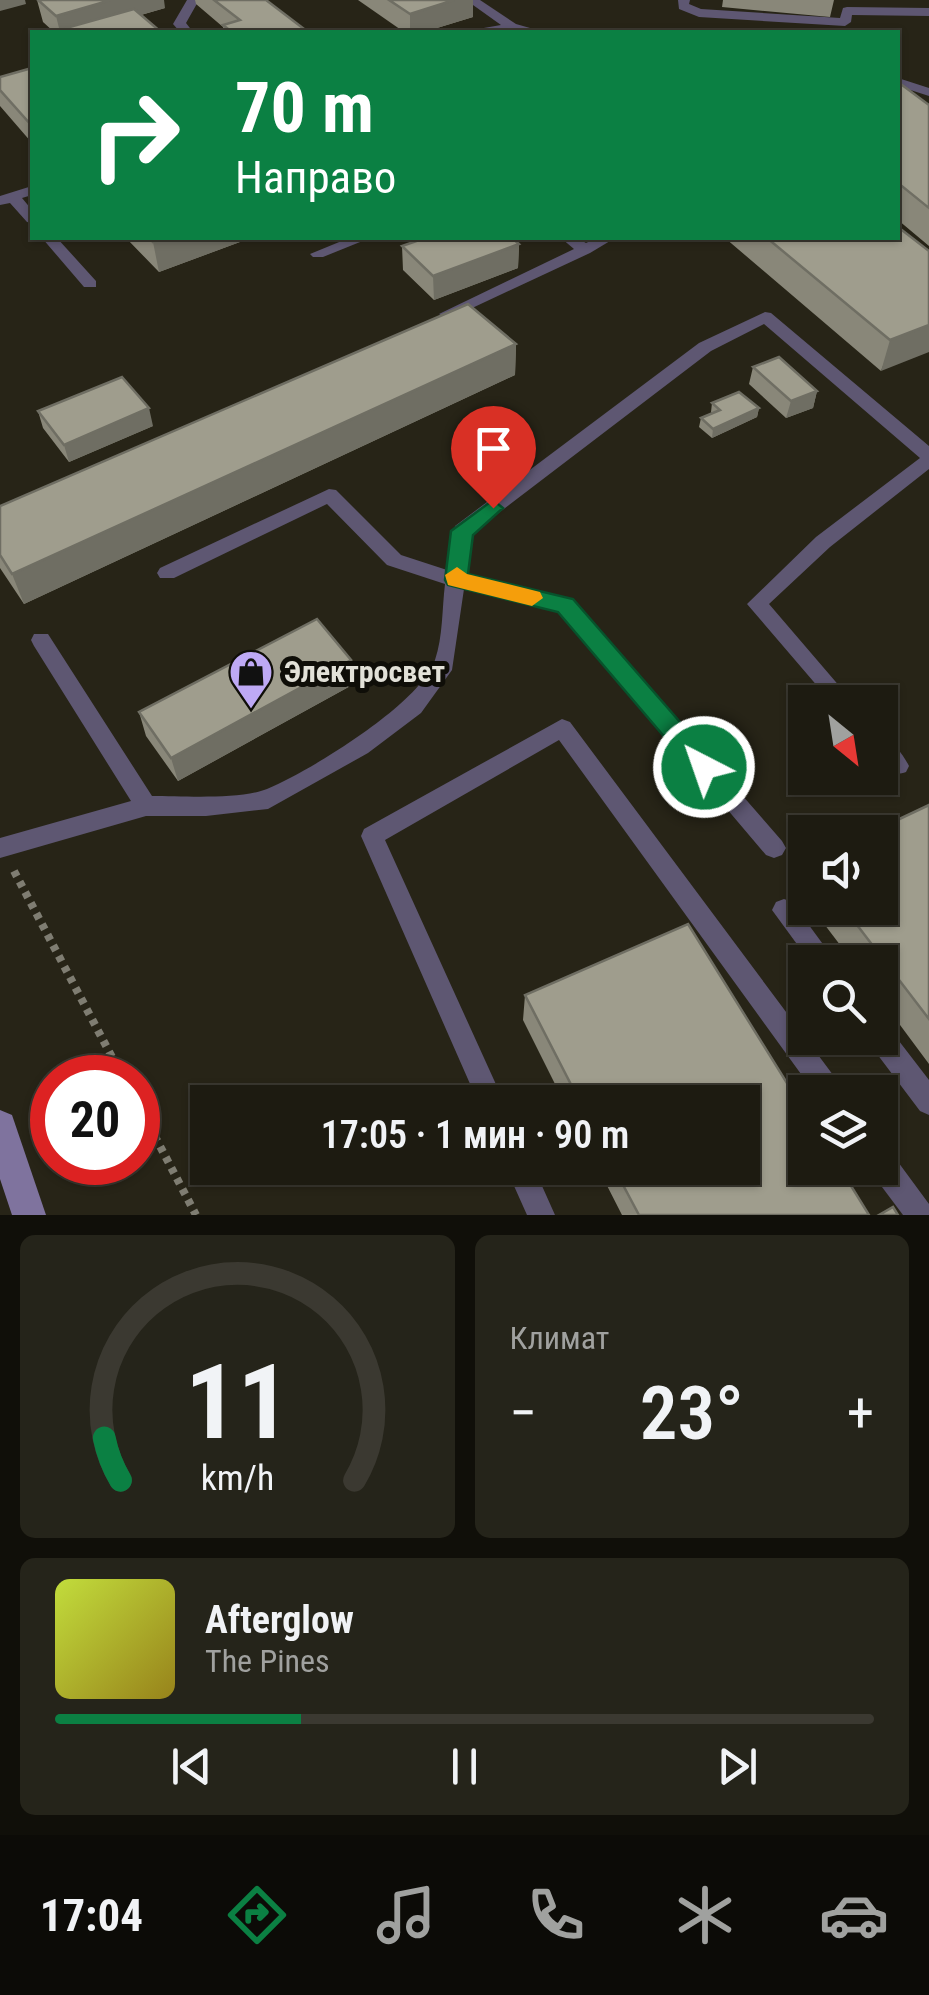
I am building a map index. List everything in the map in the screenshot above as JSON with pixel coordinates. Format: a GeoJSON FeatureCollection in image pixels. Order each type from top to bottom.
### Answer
{"type":"FeatureCollection","features":[{"type":"Feature","properties":{"kind":"main road"},"geometry":{"type":"LineString","coordinates":[[0,1127],[29,1215]]}},
{"type":"Feature","properties":{"kind":"lane"},"geometry":{"type":"LineString","coordinates":[[185,30],[179,24],[193,0]]}},
{"type":"Feature","properties":{"kind":"lane"},"geometry":{"type":"LineString","coordinates":[[472,0],[512,27]]}},
{"type":"Feature","properties":{"kind":"lane"},"geometry":{"type":"LineString","coordinates":[[684,0],[684,6],[699,12],[846,22],[847,11],[929,12]]}},
{"type":"Feature","properties":{"kind":"lane"},"geometry":{"type":"LineString","coordinates":[[494,30],[528,30]]}},
{"type":"Feature","properties":{"kind":"lane"},"geometry":{"type":"LineString","coordinates":[[900,83],[929,92]]}},
{"type":"Feature","properties":{"kind":"lane"},"geometry":{"type":"LineString","coordinates":[[6,199],[30,191]]}},
{"type":"Feature","properties":{"kind":"lane"},"geometry":{"type":"LineString","coordinates":[[6,199],[30,217]]}},
{"type":"Feature","properties":{"kind":"lane"},"geometry":{"type":"LineString","coordinates":[[51,240],[90,284]]}},
{"type":"Feature","properties":{"kind":"lane"},"geometry":{"type":"LineString","coordinates":[[318,254],[356,240]]}},
{"type":"Feature","properties":{"kind":"lane"},"geometry":{"type":"LineString","coordinates":[[571,240],[586,250]]}},
{"type":"Feature","properties":{"kind":"lane"},"geometry":{"type":"LineString","coordinates":[[438,318],[604,240]]}},
{"type":"Feature","properties":{"kind":"lane"},"geometry":{"type":"LineString","coordinates":[[1,848],[146,806],[206,806],[268,799],[360,748],[413,708],[445,664],[462,531],[706,347],[766,316],[929,458],[822,542],[757,604],[828,685]]}},
{"type":"Feature","properties":{"kind":"lane"},"geometry":{"type":"LineString","coordinates":[[166,573],[329,495],[394,560],[456,580],[565,606],[774,848]]}},
{"type":"Feature","properties":{"kind":"lane"},"geometry":{"type":"LineString","coordinates":[[42,640],[146,806]]}},
{"type":"Feature","properties":{"kind":"lane"},"geometry":{"type":"LineString","coordinates":[[483,1085],[372,836],[562,728],[817,1075]]}},
{"type":"Feature","properties":{"kind":"lane"},"geometry":{"type":"LineString","coordinates":[[784,910],[811,945]]}},
{"type":"Feature","properties":{"kind":"lane"},"geometry":{"type":"LineString","coordinates":[[894,1055],[929,1102]]}},
{"type":"Feature","properties":{"kind":"lane"},"geometry":{"type":"LineString","coordinates":[[528,1185],[541,1215]]}},
{"type":"Feature","properties":{"kind":"lane"},"geometry":{"type":"LineString","coordinates":[[898,1185],[920,1215]]}},
{"type":"Feature","properties":{"kind":"path"},"geometry":{"type":"LineString","coordinates":[[1,848],[111,1055]]}},
{"type":"Feature","properties":{"kind":"path"},"geometry":{"type":"LineString","coordinates":[[160,1146],[196,1215]]}},
{"type":"Feature","properties":{"kind":"building"},"geometry":{"type":"Polygon","coordinates":[[[38,0],[111,0],[56,16],[38,0]]]}},
{"type":"Feature","properties":{"kind":"building"},"geometry":{"type":"Polygon","coordinates":[[[214,0],[266,0],[305,30],[229,30],[223,25],[240,20],[214,0]]]}},
{"type":"Feature","properties":{"kind":"building"},"geometry":{"type":"Polygon","coordinates":[[[389,0],[454,0],[410,14],[389,0]]]}},
{"type":"Feature","properties":{"kind":"building"},"geometry":{"type":"Polygon","coordinates":[[[134,9],[159,30],[68,30],[66,28],[134,9]]]}},
{"type":"Feature","properties":{"kind":"building"},"geometry":{"type":"Polygon","coordinates":[[[30,69],[30,124],[0,90],[0,77],[30,69]]]}},
{"type":"Feature","properties":{"kind":"building"},"geometry":{"type":"Polygon","coordinates":[[[900,83],[929,105],[929,208],[900,185],[900,83]]]}},
{"type":"Feature","properties":{"kind":"building"},"geometry":{"type":"Polygon","coordinates":[[[900,229],[929,251],[929,325],[890,340],[769,240],[900,240],[900,229]]]}},
{"type":"Feature","properties":{"kind":"building"},"geometry":{"type":"Polygon","coordinates":[[[419,240],[514,240],[519,244],[433,276],[402,246],[419,240]]]}},
{"type":"Feature","properties":{"kind":"building"},"geometry":{"type":"Polygon","coordinates":[[[468,304],[516,344],[12,574],[0,555],[0,506],[468,304]]]}},
{"type":"Feature","properties":{"kind":"building"},"geometry":{"type":"Polygon","coordinates":[[[779,357],[817,391],[791,401],[753,367],[779,357]]]}},
{"type":"Feature","properties":{"kind":"building"},"geometry":{"type":"Polygon","coordinates":[[[122,377],[149,408],[64,445],[38,411],[122,377]]]}},
{"type":"Feature","properties":{"kind":"building"},"geometry":{"type":"Polygon","coordinates":[[[739,392],[759,408],[713,429],[701,418],[720,410],[712,403],[739,392]]]}},
{"type":"Feature","properties":{"kind":"building"},"geometry":{"type":"Polygon","coordinates":[[[317,619],[351,660],[171,758],[139,712],[317,619]]]}},
{"type":"Feature","properties":{"kind":"building"},"geometry":{"type":"Polygon","coordinates":[[[929,805],[929,1019],[898,979],[898,945],[872,945],[857,925],[898,925],[898,820],[929,805]]]}},
{"type":"Feature","properties":{"kind":"building"},"geometry":{"type":"Polygon","coordinates":[[[688,924],[788,1085],[788,1185],[850,1185],[869,1215],[639,1215],[623,1185],[760,1185],[760,1085],[571,1085],[525,995],[688,924]]]}},
{"type":"Feature","properties":{"kind":"building"},"geometry":{"type":"Polygon","coordinates":[[[893,1207],[898,1215],[879,1215],[893,1207]]]}},
{"type":"Feature","properties":{"kind":"slow traffic"},"geometry":{"type":"LineString","coordinates":[[457,575],[456,580],[532,598]]}},
{"type":"Feature","properties":{"kind":"place","name":"Электросвет"},"geometry":{"type":"Point","coordinates":[251,710]}},
{"type":"Feature","properties":{"kind":"route"},"geometry":{"type":"LineString","coordinates":[[493,508],[462,531],[456,580],[565,606],[704,767]]}}]}
